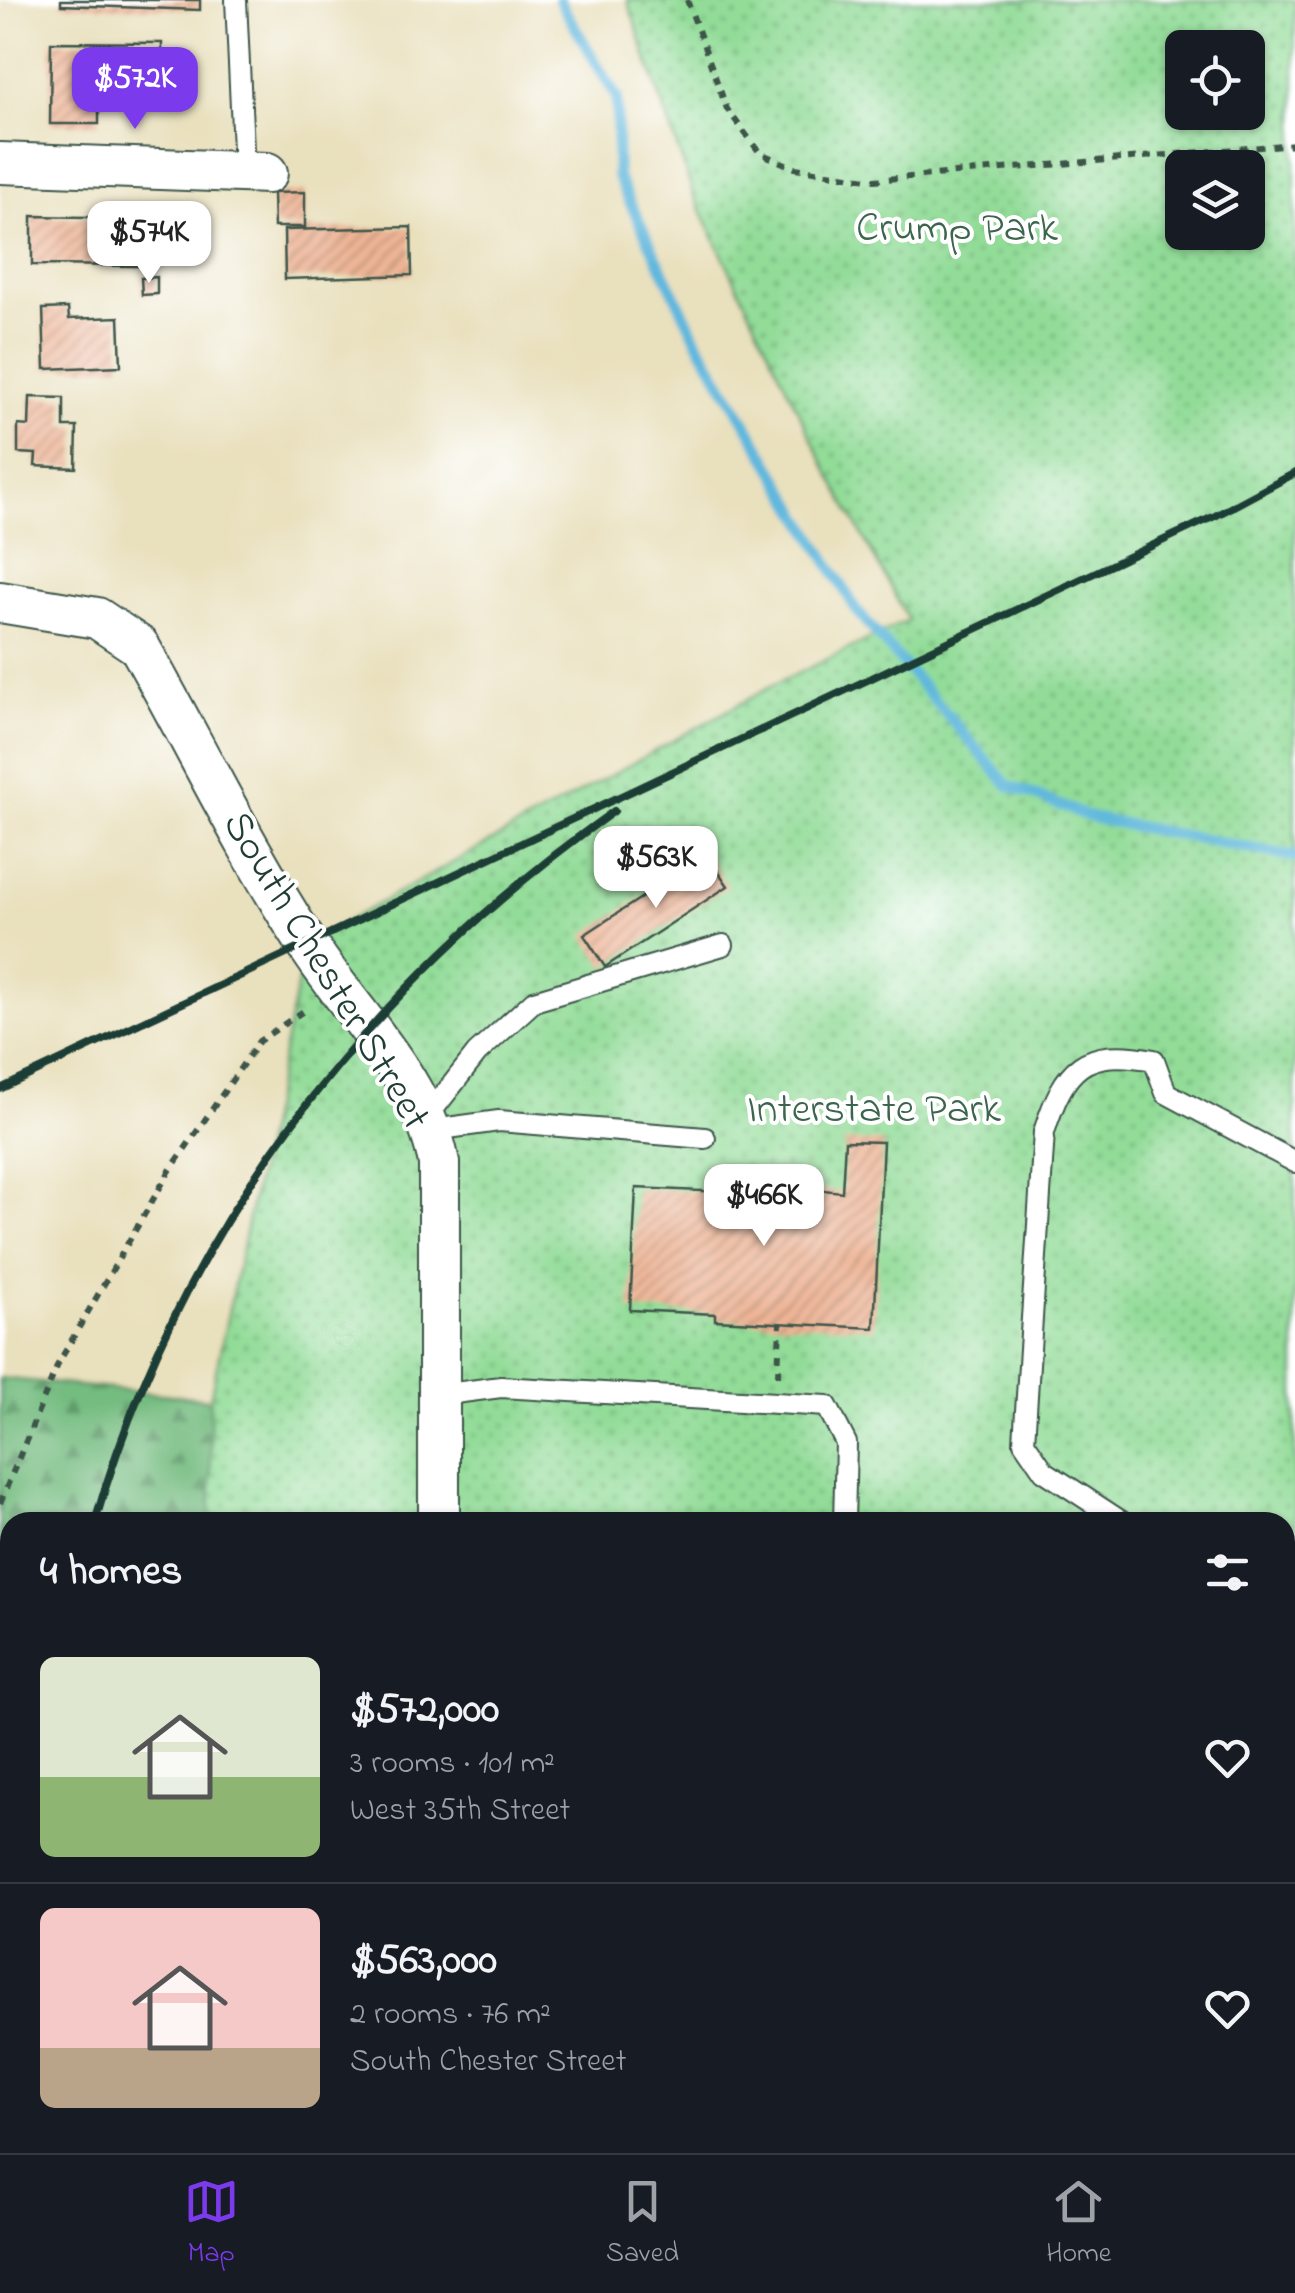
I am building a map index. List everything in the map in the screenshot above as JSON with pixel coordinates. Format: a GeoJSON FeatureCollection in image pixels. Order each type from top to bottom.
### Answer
{"type":"FeatureCollection","features":[{"type":"Feature","properties":{"kind":"street"},"geometry":{"type":"LineString","coordinates":[[0,163],[256,172]]}},
{"type":"Feature","properties":{"kind":"street","name":"South Chester Street"},"geometry":{"type":"LineString","coordinates":[[0,602],[98,618],[139,646],[306,944],[430,1124],[438,1163],[439,1512]]}},
{"type":"Feature","properties":{"kind":"lane"},"geometry":{"type":"LineString","coordinates":[[236,0],[256,172]]}},
{"type":"Feature","properties":{"kind":"lane"},"geometry":{"type":"LineString","coordinates":[[430,1124],[477,1054],[534,1001],[723,945]]}},
{"type":"Feature","properties":{"kind":"lane"},"geometry":{"type":"LineString","coordinates":[[1106,1512],[1044,1472],[1024,1442],[1044,1132],[1056,1092],[1079,1063],[1117,1053],[1154,1060],[1166,1093],[1295,1162]]}},
{"type":"Feature","properties":{"kind":"lane"},"geometry":{"type":"LineString","coordinates":[[430,1124],[500,1121],[705,1138]]}},
{"type":"Feature","properties":{"kind":"lane"},"geometry":{"type":"LineString","coordinates":[[439,1395],[502,1387],[827,1406],[846,1444],[844,1512]]}},
{"type":"Feature","properties":{"kind":"path"},"geometry":{"type":"LineString","coordinates":[[687,0],[727,109],[760,153],[795,168],[874,180],[1295,144]]}},
{"type":"Feature","properties":{"kind":"path"},"geometry":{"type":"LineString","coordinates":[[0,1502],[59,1362],[180,1156],[259,1041],[340,991]]}},
{"type":"Feature","properties":{"kind":"path"},"geometry":{"type":"LineString","coordinates":[[777,1401],[780,1323]]}},
{"type":"Feature","properties":{"kind":"green space","name":"Interstate Park"},"geometry":{"type":"Polygon","coordinates":[[[627,0],[1295,0],[1295,1512],[211,1512],[210,1399],[306,944],[772,686],[908,620],[824,464],[694,196],[627,0]]]}},
{"type":"Feature","properties":{"kind":"green space"},"geometry":{"type":"Polygon","coordinates":[[[0,1378],[210,1399],[211,1512],[0,1512],[0,1378]]]}},
{"type":"Feature","properties":{"kind":"building"},"geometry":{"type":"Polygon","coordinates":[[[61,0],[200,0],[200,10],[61,5],[61,0]]]}},
{"type":"Feature","properties":{"kind":"building"},"geometry":{"type":"Polygon","coordinates":[[[51,42],[162,43],[162,101],[99,100],[99,124],[50,124],[51,42]]]}},
{"type":"Feature","properties":{"kind":"building"},"geometry":{"type":"Polygon","coordinates":[[[305,192],[305,227],[274,227],[273,193],[305,192]]]}},
{"type":"Feature","properties":{"kind":"building"},"geometry":{"type":"Polygon","coordinates":[[[32,216],[141,218],[140,266],[32,265],[32,216]]]}},
{"type":"Feature","properties":{"kind":"building"},"geometry":{"type":"Polygon","coordinates":[[[411,227],[412,275],[285,279],[284,230],[411,227]]]}},
{"type":"Feature","properties":{"kind":"building"},"geometry":{"type":"Polygon","coordinates":[[[157,277],[157,294],[142,295],[141,278],[157,277]]]}},
{"type":"Feature","properties":{"kind":"building"},"geometry":{"type":"Polygon","coordinates":[[[68,308],[69,319],[119,317],[121,366],[45,369],[43,309],[68,308]]]}},
{"type":"Feature","properties":{"kind":"building"},"geometry":{"type":"Polygon","coordinates":[[[30,397],[64,398],[64,427],[77,427],[76,468],[35,466],[36,454],[18,453],[18,425],[29,426],[30,397]]]}},
{"type":"Feature","properties":{"kind":"building"},"geometry":{"type":"Polygon","coordinates":[[[707,855],[728,886],[605,967],[584,935],[707,855]]]}},
{"type":"Feature","properties":{"kind":"building"},"geometry":{"type":"Polygon","coordinates":[[[845,1141],[883,1142],[874,1328],[715,1320],[715,1314],[630,1310],[636,1188],[723,1192],[723,1180],[842,1192],[845,1141]]]}},
{"type":"Feature","properties":{"kind":"waterway"},"geometry":{"type":"LineString","coordinates":[[559,0],[617,98],[617,176],[698,342],[857,611],[1008,785],[1092,818],[1295,857]]}},
{"type":"Feature","properties":{"kind":"railway"},"geometry":{"type":"LineString","coordinates":[[0,1089],[1215,516],[1295,473]]}},
{"type":"Feature","properties":{"kind":"railway"},"geometry":{"type":"LineString","coordinates":[[98,1512],[131,1415],[177,1312],[231,1215],[293,1123],[363,1036],[440,955],[524,880],[614,811]]}},
{"type":"Feature","properties":{"kind":"park label","name":"Crump Park"},"geometry":{"type":"Point","coordinates":[957,225]}}]}
